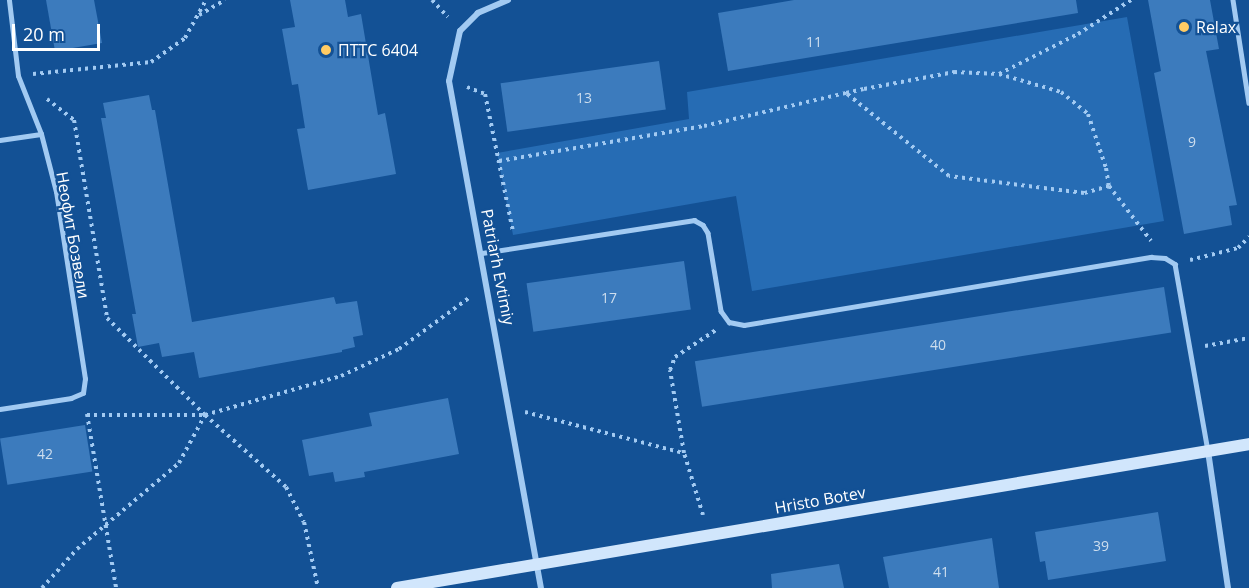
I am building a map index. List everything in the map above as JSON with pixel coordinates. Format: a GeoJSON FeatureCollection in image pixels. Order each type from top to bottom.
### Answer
{"type":"FeatureCollection","features":[{"type":"Feature","properties":{"kind":"street"},"geometry":{"type":"LineString","coordinates":[[460,31],[478,13],[508,0]]}},
{"type":"Feature","properties":{"kind":"street","name":"Patriarh Evtimiy"},"geometry":{"type":"LineString","coordinates":[[460,31],[449,81],[541,588]]}},
{"type":"Feature","properties":{"kind":"street","name":"Hristo Botev"},"geometry":{"type":"LineString","coordinates":[[397,588],[1249,444]]}},
{"type":"Feature","properties":{"kind":"street"},"geometry":{"type":"LineString","coordinates":[[1208,451],[1228,588]]}},
{"type":"Feature","properties":{"kind":"lane","name":"Неофит Бозвели"},"geometry":{"type":"LineString","coordinates":[[9,0],[18,76],[41,134],[56,192],[86,379],[83,393]]}},
{"type":"Feature","properties":{"kind":"lane"},"geometry":{"type":"LineString","coordinates":[[1233,0],[1249,103]]}},
{"type":"Feature","properties":{"kind":"lane"},"geometry":{"type":"LineString","coordinates":[[0,140],[41,134]]}},
{"type":"Feature","properties":{"kind":"lane"},"geometry":{"type":"LineString","coordinates":[[482,253],[694,220],[703,225],[708,233],[721,311],[729,322],[744,325],[1151,257],[1165,258],[1175,264],[1208,451]]}},
{"type":"Feature","properties":{"kind":"lane"},"geometry":{"type":"LineString","coordinates":[[0,409],[72,398],[83,393]]}},
{"type":"Feature","properties":{"kind":"path"},"geometry":{"type":"LineString","coordinates":[[18,76],[151,62],[186,38],[206,0]]}},
{"type":"Feature","properties":{"kind":"path"},"geometry":{"type":"LineString","coordinates":[[197,16],[225,0]]}},
{"type":"Feature","properties":{"kind":"path"},"geometry":{"type":"LineString","coordinates":[[432,0],[460,31]]}},
{"type":"Feature","properties":{"kind":"path"},"geometry":{"type":"LineString","coordinates":[[999,74],[1078,34],[1131,0]]}},
{"type":"Feature","properties":{"kind":"path"},"geometry":{"type":"LineString","coordinates":[[499,161],[704,126],[846,93],[954,72],[999,74],[1061,92],[1088,114],[1106,168],[1109,186],[1165,258]]}},
{"type":"Feature","properties":{"kind":"path"},"geometry":{"type":"LineString","coordinates":[[449,81],[485,94],[516,247]]}},
{"type":"Feature","properties":{"kind":"path"},"geometry":{"type":"LineString","coordinates":[[846,93],[949,176],[1084,193],[1109,186]]}},
{"type":"Feature","properties":{"kind":"path"},"geometry":{"type":"LineString","coordinates":[[46,98],[74,120],[107,318],[204,415],[286,487],[304,522],[318,588]]}},
{"type":"Feature","properties":{"kind":"path"},"geometry":{"type":"LineString","coordinates":[[1175,264],[1238,248],[1249,237]]}},
{"type":"Feature","properties":{"kind":"path"},"geometry":{"type":"LineString","coordinates":[[87,415],[204,415],[351,372],[399,349],[487,284]]}},
{"type":"Feature","properties":{"kind":"path"},"geometry":{"type":"LineString","coordinates":[[709,536],[684,453],[670,370],[675,357],[729,322]]}},
{"type":"Feature","properties":{"kind":"path"},"geometry":{"type":"LineString","coordinates":[[1190,349],[1249,338]]}},
{"type":"Feature","properties":{"kind":"path"},"geometry":{"type":"LineString","coordinates":[[83,393],[116,588]]}},
{"type":"Feature","properties":{"kind":"path"},"geometry":{"type":"LineString","coordinates":[[510,408],[684,453]]}},
{"type":"Feature","properties":{"kind":"path"},"geometry":{"type":"LineString","coordinates":[[42,588],[77,549],[106,527],[179,463],[204,415]]}},
{"type":"Feature","properties":{"kind":"shaded area"},"geometry":{"type":"Polygon","coordinates":[[[1127,17],[1164,221],[752,291],[736,196],[513,235],[497,153],[689,119],[687,92],[1127,17]]]}},
{"type":"Feature","properties":{"kind":"building"},"geometry":{"type":"Polygon","coordinates":[[[46,0],[94,0],[102,43],[55,51],[46,0]]]}},
{"type":"Feature","properties":{"kind":"building"},"geometry":{"type":"Polygon","coordinates":[[[290,0],[345,0],[348,17],[361,14],[378,115],[385,113],[396,174],[308,190],[297,129],[305,128],[298,84],[292,85],[282,29],[295,27],[290,0]]]}},
{"type":"Feature","properties":{"kind":"building"},"geometry":{"type":"Polygon","coordinates":[[[794,0],[1076,0],[1078,13],[728,71],[718,13],[794,0]]]}},
{"type":"Feature","properties":{"kind":"building"},"geometry":{"type":"Polygon","coordinates":[[[1148,0],[1210,0],[1219,49],[1206,51],[1237,205],[1229,206],[1232,225],[1184,234],[1154,73],[1161,71],[1148,0]]]}},
{"type":"Feature","properties":{"kind":"building"},"geometry":{"type":"Polygon","coordinates":[[[659,61],[666,110],[507,132],[501,83],[659,61]]]}},
{"type":"Feature","properties":{"kind":"building"},"geometry":{"type":"Polygon","coordinates":[[[149,95],[152,110],[155,110],[192,322],[334,297],[336,304],[357,301],[363,335],[353,337],[355,347],[342,350],[342,352],[199,378],[194,352],[162,357],[159,343],[138,347],[132,314],[136,314],[101,118],[106,118],[103,103],[149,95]]]}},
{"type":"Feature","properties":{"kind":"building"},"geometry":{"type":"Polygon","coordinates":[[[684,261],[691,310],[533,332],[527,283],[684,261]]]}},
{"type":"Feature","properties":{"kind":"building"},"geometry":{"type":"Polygon","coordinates":[[[1164,287],[1171,332],[702,407],[695,361],[1164,287]]]}},
{"type":"Feature","properties":{"kind":"building"},"geometry":{"type":"Polygon","coordinates":[[[448,398],[459,454],[364,472],[365,477],[335,482],[333,472],[309,476],[302,440],[372,426],[369,413],[448,398]]]}},
{"type":"Feature","properties":{"kind":"building"},"geometry":{"type":"Polygon","coordinates":[[[85,425],[92,471],[7,485],[0,438],[85,425]]]}},
{"type":"Feature","properties":{"kind":"building"},"geometry":{"type":"Polygon","coordinates":[[[1158,512],[1166,561],[1048,580],[1045,561],[1040,562],[1035,532],[1158,512]]]}},
{"type":"Feature","properties":{"kind":"building"},"geometry":{"type":"Polygon","coordinates":[[[992,538],[999,588],[889,588],[883,557],[992,538]]]}},
{"type":"Feature","properties":{"kind":"building"},"geometry":{"type":"Polygon","coordinates":[[[839,564],[844,588],[772,588],[771,574],[839,564]]]}},
{"type":"Feature","properties":{"kind":"place","name":"Relax"},"geometry":{"type":"Point","coordinates":[1184,27]}},
{"type":"Feature","properties":{"kind":"place","name":"ПТТС 6404"},"geometry":{"type":"Point","coordinates":[326,50]}}]}
